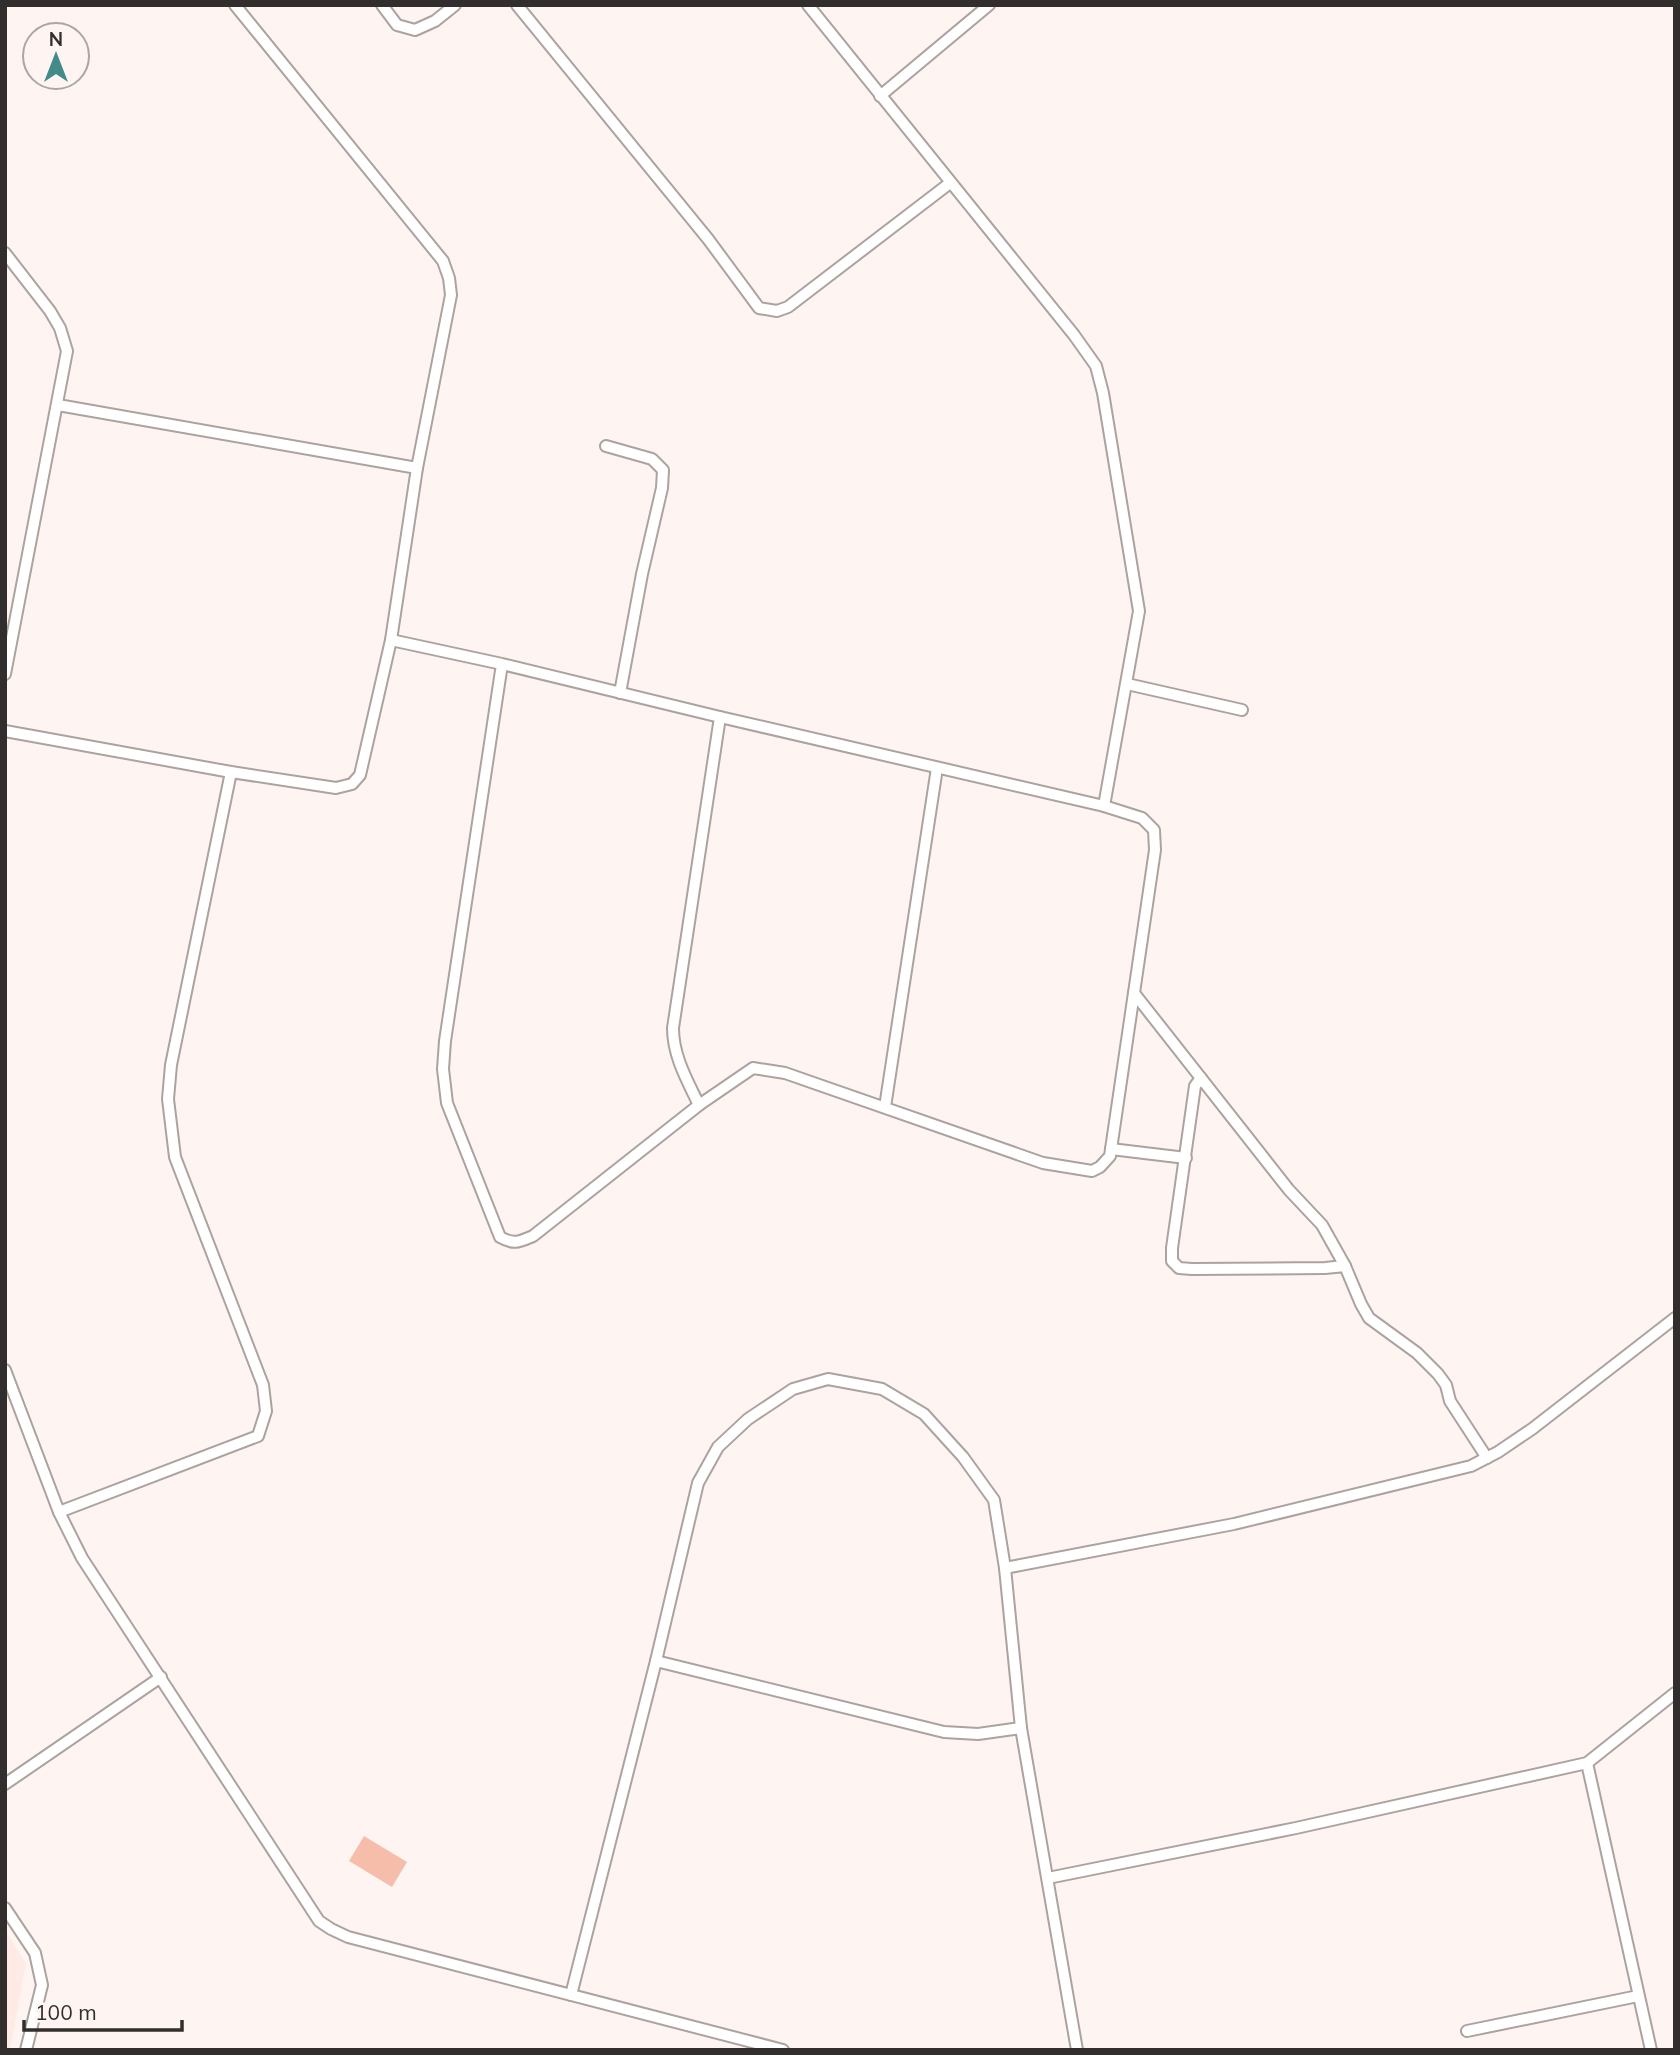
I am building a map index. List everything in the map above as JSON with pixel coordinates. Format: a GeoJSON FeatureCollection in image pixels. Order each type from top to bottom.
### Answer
{"type":"FeatureCollection","features":[{"type":"Feature","properties":{"kind":"street"},"geometry":{"type":"LineString","coordinates":[[5,731],[337,789],[352,784],[360,775],[391,640],[417,468],[451,295],[449,278],[443,261],[235,5]]}},
{"type":"Feature","properties":{"kind":"street"},"geometry":{"type":"LineString","coordinates":[[382,5],[397,25],[415,30],[435,21],[455,5]]}},
{"type":"Feature","properties":{"kind":"street"},"geometry":{"type":"LineString","coordinates":[[517,5],[708,239],[760,308],[777,311],[788,307],[950,183]]}},
{"type":"Feature","properties":{"kind":"street"},"geometry":{"type":"LineString","coordinates":[[808,5],[1074,335],[1096,366],[1103,393],[1139,611],[1104,806]]}},
{"type":"Feature","properties":{"kind":"street"},"geometry":{"type":"LineString","coordinates":[[880,96],[989,5]]}},
{"type":"Feature","properties":{"kind":"street"},"geometry":{"type":"LineString","coordinates":[[5,674],[67,351],[60,328],[50,311],[7,258]]}},
{"type":"Feature","properties":{"kind":"street"},"geometry":{"type":"LineString","coordinates":[[58,405],[417,468]]}},
{"type":"Feature","properties":{"kind":"street"},"geometry":{"type":"LineString","coordinates":[[606,446],[652,459],[663,470],[662,488],[642,574],[620,693]]}},
{"type":"Feature","properties":{"kind":"street"},"geometry":{"type":"LineString","coordinates":[[391,640],[502,664],[1104,806],[1142,818],[1154,830],[1155,850],[1110,1156],[1092,1171],[1043,1163],[785,1073],[753,1068],[699,1105],[533,1236],[520,1242],[509,1242],[500,1237],[447,1103],[443,1069],[502,664]]}},
{"type":"Feature","properties":{"kind":"street"},"geometry":{"type":"LineString","coordinates":[[1127,684],[1242,710]]}},
{"type":"Feature","properties":{"kind":"street"},"geometry":{"type":"LineString","coordinates":[[699,1105],[677,1057],[673,1028],[720,717]]}},
{"type":"Feature","properties":{"kind":"street"},"geometry":{"type":"LineString","coordinates":[[885,1107],[937,768]]}},
{"type":"Feature","properties":{"kind":"street"},"geometry":{"type":"LineString","coordinates":[[59,1512],[258,1436],[266,1411],[262,1385],[175,1157],[168,1100],[171,1065],[232,772]]}},
{"type":"Feature","properties":{"kind":"street"},"geometry":{"type":"LineString","coordinates":[[1134,993],[1289,1190],[1322,1225],[1345,1266],[1368,1318],[1417,1353],[1438,1374],[1446,1385],[1450,1401],[1487,1458]]}},
{"type":"Feature","properties":{"kind":"street"},"geometry":{"type":"LineString","coordinates":[[1202,1078],[1195,1086],[1172,1261],[1179,1268],[1345,1266]]}},
{"type":"Feature","properties":{"kind":"street"},"geometry":{"type":"LineString","coordinates":[[1111,1149],[1186,1158]]}},
{"type":"Feature","properties":{"kind":"street"},"geometry":{"type":"LineString","coordinates":[[1005,1568],[1234,1524],[1471,1466],[1532,1429],[1675,1318]]}},
{"type":"Feature","properties":{"kind":"street"},"geometry":{"type":"LineString","coordinates":[[5,1370],[59,1512],[82,1558],[319,1921],[348,1937],[783,2050]]}},
{"type":"Feature","properties":{"kind":"street"},"geometry":{"type":"LineString","coordinates":[[571,1995],[698,1483],[718,1447],[748,1419],[793,1389],[828,1378],[882,1389],[924,1414],[963,1457],[994,1500],[1005,1568],[1021,1728],[1077,2050]]}},
{"type":"Feature","properties":{"kind":"street"},"geometry":{"type":"LineString","coordinates":[[656,1661],[944,1731],[978,1734],[1021,1728]]}},
{"type":"Feature","properties":{"kind":"street"},"geometry":{"type":"LineString","coordinates":[[5,1784],[161,1678]]}},
{"type":"Feature","properties":{"kind":"street"},"geometry":{"type":"LineString","coordinates":[[1048,1878],[1296,1828],[1587,1763],[1675,1693]]}},
{"type":"Feature","properties":{"kind":"street"},"geometry":{"type":"LineString","coordinates":[[1587,1763],[1651,2050]]}},
{"type":"Feature","properties":{"kind":"street"},"geometry":{"type":"LineString","coordinates":[[5,1908],[35,1952],[42,1986],[26,2050]]}},
{"type":"Feature","properties":{"kind":"street"},"geometry":{"type":"LineString","coordinates":[[1466,2031],[1638,1996]]}},
{"type":"Feature","properties":{"kind":"shaded area"},"geometry":{"type":"Polygon","coordinates":[[[364,1836],[407,1862],[392,1887],[349,1861],[364,1836]]]}},
{"type":"Feature","properties":{"kind":"shaded area"},"geometry":{"type":"Polygon","coordinates":[[[5,1929],[26,1964],[10,2050],[5,2050],[5,1929]]]}}]}
